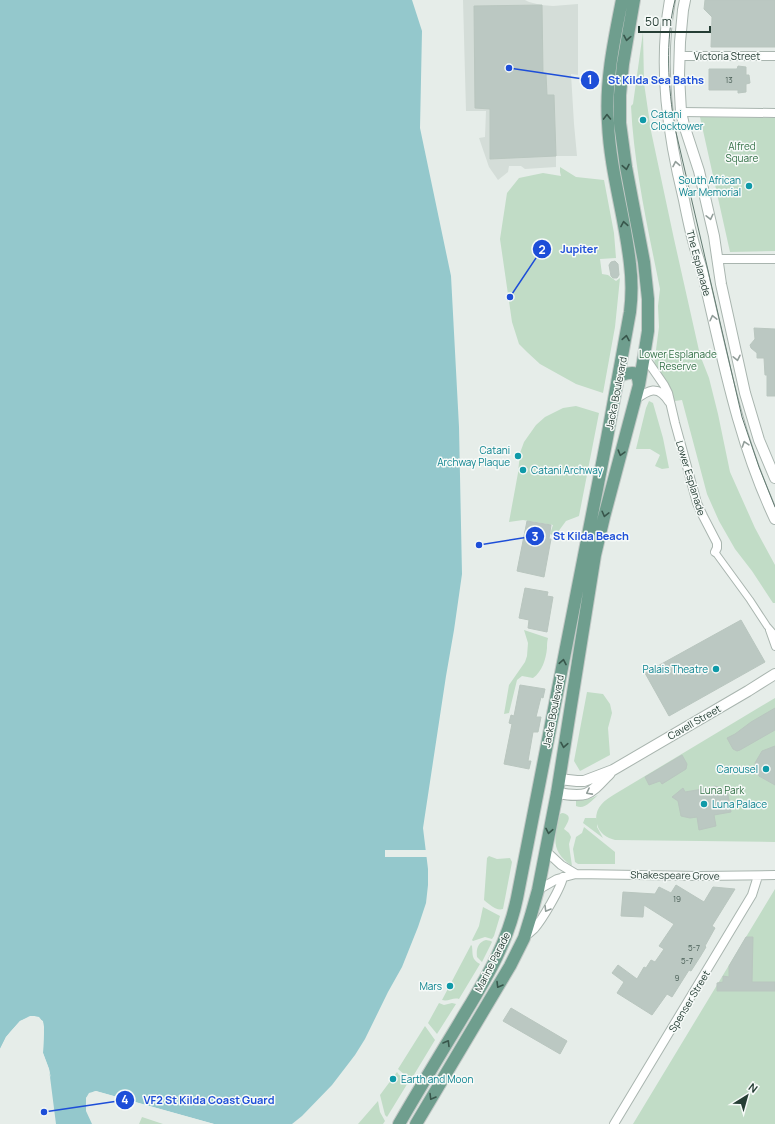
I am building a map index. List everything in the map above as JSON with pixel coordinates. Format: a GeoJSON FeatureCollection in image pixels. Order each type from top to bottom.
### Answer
{"type":"FeatureCollection","features":[{"type":"Feature","properties":{"kind":"main road","name":"Jacka Boulevard"},"geometry":{"type":"LineString","coordinates":[[539,783],[619,376],[630,312],[632,278],[611,152],[607,111],[609,76],[622,0]]}},
{"type":"Feature","properties":{"kind":"main road","name":"Jacka Boulevard"},"geometry":{"type":"LineString","coordinates":[[559,778],[595,555],[639,385],[648,324],[648,299],[644,262],[626,167],[620,123],[622,64],[634,0]]}},
{"type":"Feature","properties":{"kind":"main road"},"geometry":{"type":"LineString","coordinates":[[622,359],[644,356]]}},
{"type":"Feature","properties":{"kind":"main road"},"geometry":{"type":"LineString","coordinates":[[619,376],[630,372],[634,373],[637,377],[639,385]]}},
{"type":"Feature","properties":{"kind":"main road"},"geometry":{"type":"LineString","coordinates":[[539,783],[559,778]]}},
{"type":"Feature","properties":{"kind":"main road","name":"Marine Parade"},"geometry":{"type":"LineString","coordinates":[[416,1124],[510,966],[524,938],[538,890],[559,778]]}},
{"type":"Feature","properties":{"kind":"main road"},"geometry":{"type":"LineString","coordinates":[[539,783],[557,793]]}},
{"type":"Feature","properties":{"kind":"main road","name":"Marine Parade"},"geometry":{"type":"LineString","coordinates":[[399,1124],[476,995],[503,944],[515,906],[539,783]]}},
{"type":"Feature","properties":{"kind":"street","name":"The Esplanade"},"geometry":{"type":"LineString","coordinates":[[670,0],[666,24],[665,96],[675,162],[737,418],[754,469],[775,519]]}},
{"type":"Feature","properties":{"kind":"street","name":"The Esplanade"},"geometry":{"type":"LineString","coordinates":[[685,0],[681,26],[679,56],[681,112],[699,171],[714,236],[721,284],[745,393],[759,440],[772,462],[775,478]]}},
{"type":"Feature","properties":{"kind":"street"},"geometry":{"type":"LineString","coordinates":[[665,56],[679,56]]}},
{"type":"Feature","properties":{"kind":"street","name":"Victoria Street"},"geometry":{"type":"LineString","coordinates":[[679,56],[775,56]]}},
{"type":"Feature","properties":{"kind":"street"},"geometry":{"type":"LineString","coordinates":[[667,113],[775,112]]}},
{"type":"Feature","properties":{"kind":"street"},"geometry":{"type":"LineString","coordinates":[[700,262],[717,259],[775,259]]}},
{"type":"Feature","properties":{"kind":"street","name":"Lower Esplanade"},"geometry":{"type":"LineString","coordinates":[[644,356],[668,393],[689,475],[698,503],[717,542],[715,552],[767,626],[775,635]]}},
{"type":"Feature","properties":{"kind":"street","name":"Lower Esplanade"},"geometry":{"type":"LineString","coordinates":[[635,400],[648,391],[654,390],[663,394],[668,399],[671,406]]}},
{"type":"Feature","properties":{"kind":"street"},"geometry":{"type":"LineString","coordinates":[[754,469],[772,462]]}},
{"type":"Feature","properties":{"kind":"street","name":"Lower Esplanade"},"geometry":{"type":"LineString","coordinates":[[767,626],[775,647]]}},
{"type":"Feature","properties":{"kind":"street","name":"Cavell Street"},"geometry":{"type":"LineString","coordinates":[[559,778],[584,781],[613,770],[775,674]]}},
{"type":"Feature","properties":{"kind":"street","name":"Cavell Street"},"geometry":{"type":"LineString","coordinates":[[557,793],[573,795],[586,794],[593,790],[613,770]]}},
{"type":"Feature","properties":{"kind":"street"},"geometry":{"type":"LineString","coordinates":[[546,851],[561,865],[576,874]]}},
{"type":"Feature","properties":{"kind":"street","name":"Shakespeare Grove"},"geometry":{"type":"LineString","coordinates":[[538,890],[553,881],[576,874],[775,875]]}},
{"type":"Feature","properties":{"kind":"street","name":"Spenser Street"},"geometry":{"type":"LineString","coordinates":[[614,1124],[752,895],[758,876]]}},
{"type":"Feature","properties":{"kind":"street","name":"Marine Parade"},"geometry":{"type":"LineString","coordinates":[[524,938],[534,929],[540,920],[561,884],[563,877]]}},
{"type":"Feature","properties":{"kind":"shaded area"},"geometry":{"type":"Polygon","coordinates":[[[463,0],[525,0],[541,5],[553,6],[578,4],[578,75],[571,74],[577,156],[556,156],[556,167],[525,169],[521,166],[509,166],[508,172],[498,180],[489,167],[479,138],[485,137],[486,111],[466,111],[463,0]]]}},
{"type":"Feature","properties":{"kind":"green space","name":"Lower Esplanade Reserve"},"geometry":{"type":"Polygon","coordinates":[[[643,32],[644,83],[651,131],[700,355],[709,378],[730,472],[755,528],[775,565],[775,603],[773,603],[752,571],[735,549],[719,521],[707,494],[682,400],[675,401],[654,365],[659,327],[658,306],[660,289],[638,175],[631,106],[633,104],[643,32]]]}},
{"type":"Feature","properties":{"kind":"green space","name":"Alfred Square"},"geometry":{"type":"Polygon","coordinates":[[[700,117],[775,118],[775,251],[730,252],[700,117]]]}},
{"type":"Feature","properties":{"kind":"green space"},"geometry":{"type":"Polygon","coordinates":[[[560,167],[576,177],[604,180],[614,233],[616,258],[600,259],[602,274],[608,275],[616,281],[620,278],[615,327],[603,393],[576,384],[540,364],[519,344],[512,322],[500,239],[507,193],[519,178],[543,173],[561,176],[560,167]]]}},
{"type":"Feature","properties":{"kind":"green space"},"geometry":{"type":"Polygon","coordinates":[[[649,401],[653,403],[663,438],[669,468],[662,469],[655,466],[660,455],[650,449],[636,449],[649,401]]]}},
{"type":"Feature","properties":{"kind":"green space"},"geometry":{"type":"Polygon","coordinates":[[[576,406],[599,413],[579,516],[566,521],[555,536],[550,534],[553,525],[523,520],[509,522],[520,453],[524,442],[536,425],[545,417],[563,408],[576,406]]]}},
{"type":"Feature","properties":{"kind":"green space"},"geometry":{"type":"Polygon","coordinates":[[[524,630],[548,638],[546,656],[541,669],[533,678],[522,676],[517,680],[509,713],[504,714],[509,685],[525,662],[527,656],[528,643],[524,630]]]}},
{"type":"Feature","properties":{"kind":"green space"},"geometry":{"type":"Polygon","coordinates":[[[587,692],[603,694],[610,704],[612,713],[608,728],[610,755],[580,771],[574,761],[587,692]]]}},
{"type":"Feature","properties":{"kind":"green space","name":"Luna Park"},"geometry":{"type":"Polygon","coordinates":[[[775,698],[775,842],[615,840],[604,835],[597,824],[603,838],[583,823],[585,818],[596,818],[597,811],[601,804],[775,698]]]}},
{"type":"Feature","properties":{"kind":"green space"},"geometry":{"type":"Polygon","coordinates":[[[598,795],[585,806],[576,806],[576,801],[592,798],[598,795]]]}},
{"type":"Feature","properties":{"kind":"green space"},"geometry":{"type":"Polygon","coordinates":[[[562,813],[569,817],[564,829],[571,837],[569,844],[572,866],[565,860],[557,849],[556,836],[560,814],[562,813]]]}},
{"type":"Feature","properties":{"kind":"green space"},"geometry":{"type":"Polygon","coordinates":[[[584,827],[615,852],[615,864],[578,864],[575,862],[573,849],[576,837],[582,833],[584,827]]]}},
{"type":"Feature","properties":{"kind":"green space"},"geometry":{"type":"Polygon","coordinates":[[[489,856],[497,859],[510,858],[512,862],[503,909],[495,908],[484,900],[487,858],[489,856]]]}},
{"type":"Feature","properties":{"kind":"green space"},"geometry":{"type":"Polygon","coordinates":[[[775,889],[775,1124],[633,1124],[775,889]]]}},
{"type":"Feature","properties":{"kind":"green space"},"geometry":{"type":"Polygon","coordinates":[[[483,907],[500,916],[492,939],[485,937],[473,941],[472,940],[479,926],[483,907]]]}},
{"type":"Feature","properties":{"kind":"green space"},"geometry":{"type":"Polygon","coordinates":[[[486,940],[492,942],[482,962],[477,957],[477,949],[481,942],[486,940]]]}},
{"type":"Feature","properties":{"kind":"green space"},"geometry":{"type":"Polygon","coordinates":[[[471,945],[474,958],[480,964],[459,999],[442,1000],[471,945]]]}},
{"type":"Feature","properties":{"kind":"green space"},"geometry":{"type":"Polygon","coordinates":[[[439,1003],[444,1005],[452,1003],[456,1004],[437,1034],[428,1023],[439,1003]]]}},
{"type":"Feature","properties":{"kind":"green space"},"geometry":{"type":"Polygon","coordinates":[[[425,1026],[435,1040],[412,1078],[406,1076],[398,1069],[425,1026]]]}},
{"type":"Feature","properties":{"kind":"green space"},"geometry":{"type":"Polygon","coordinates":[[[397,1072],[409,1081],[387,1117],[385,1115],[380,1095],[397,1072]]]}},
{"type":"Feature","properties":{"kind":"green space"},"geometry":{"type":"Polygon","coordinates":[[[378,1101],[380,1112],[385,1121],[383,1124],[358,1124],[378,1101]]]}},
{"type":"Feature","properties":{"kind":"green space"},"geometry":{"type":"Polygon","coordinates":[[[142,1117],[163,1124],[139,1124],[142,1117]]]}},
{"type":"Feature","properties":{"kind":"water"},"geometry":{"type":"Polygon","coordinates":[[[0,0],[412,0],[422,31],[420,128],[451,276],[459,427],[462,574],[423,828],[428,869],[426,903],[402,967],[365,1039],[355,1055],[332,1085],[302,1116],[292,1124],[214,1124],[96,1091],[86,1098],[86,1111],[92,1124],[56,1124],[49,1069],[43,1053],[43,1021],[34,1016],[20,1021],[6,1037],[0,1049],[0,0]]]}},
{"type":"Feature","properties":{"kind":"pier"},"geometry":{"type":"Polygon","coordinates":[[[385,850],[428,850],[430,857],[385,857],[385,850]]]}},
{"type":"Feature","properties":{"kind":"pier"},"geometry":{"type":"Polygon","coordinates":[[[30,1016],[39,1017],[43,1022],[43,1053],[51,1078],[42,1054],[42,1028],[38,1019],[31,1018],[21,1023],[8,1038],[0,1051],[6,1037],[11,1031],[20,1021],[30,1016]]]}},
{"type":"Feature","properties":{"kind":"pier"},"geometry":{"type":"Polygon","coordinates":[[[96,1091],[214,1124],[207,1124],[96,1093],[91,1095],[88,1099],[88,1108],[86,1111],[86,1098],[89,1093],[96,1091]]]}},
{"type":"Feature","properties":{"kind":"building"},"geometry":{"type":"Polygon","coordinates":[[[705,0],[775,0],[775,47],[711,47],[712,17],[704,9],[705,0]]]}},
{"type":"Feature","properties":{"kind":"building"},"geometry":{"type":"Polygon","coordinates":[[[542,5],[543,74],[546,74],[547,95],[554,95],[556,156],[490,159],[490,109],[475,108],[474,6],[542,5]]]}},
{"type":"Feature","properties":{"kind":"building"},"geometry":{"type":"Polygon","coordinates":[[[738,66],[746,67],[746,75],[749,75],[750,83],[746,84],[746,92],[738,93],[738,90],[709,90],[709,69],[737,69],[738,66]]]}},
{"type":"Feature","properties":{"kind":"building"},"geometry":{"type":"Polygon","coordinates":[[[615,261],[618,264],[619,275],[617,278],[613,278],[611,276],[609,265],[611,262],[615,261]]]}},
{"type":"Feature","properties":{"kind":"building"},"geometry":{"type":"Polygon","coordinates":[[[754,328],[775,329],[775,396],[767,396],[767,375],[765,375],[764,358],[757,358],[757,353],[751,348],[750,345],[755,339],[754,328]]]}},
{"type":"Feature","properties":{"kind":"building"},"geometry":{"type":"Polygon","coordinates":[[[527,521],[551,525],[549,539],[551,539],[544,577],[517,571],[527,521]]]}},
{"type":"Feature","properties":{"kind":"building"},"geometry":{"type":"Polygon","coordinates":[[[525,588],[548,592],[547,596],[553,597],[547,632],[528,628],[529,620],[519,618],[525,588]]]}},
{"type":"Feature","properties":{"kind":"building","name":"Palais Theatre"},"geometry":{"type":"Polygon","coordinates":[[[741,620],[765,662],[669,716],[645,673],[741,620]]]}},
{"type":"Feature","properties":{"kind":"building"},"geometry":{"type":"Polygon","coordinates":[[[520,685],[545,689],[543,698],[541,697],[536,717],[541,717],[538,732],[533,732],[528,761],[531,761],[529,769],[504,764],[512,724],[509,723],[511,715],[514,716],[520,685]]]}},
{"type":"Feature","properties":{"kind":"building"},"geometry":{"type":"Polygon","coordinates":[[[775,708],[775,730],[740,750],[737,751],[733,749],[727,738],[775,708]]]}},
{"type":"Feature","properties":{"kind":"building","name":"Carousel"},"geometry":{"type":"Polygon","coordinates":[[[775,746],[775,785],[759,776],[755,763],[762,751],[775,746]]]}},
{"type":"Feature","properties":{"kind":"building"},"geometry":{"type":"Polygon","coordinates":[[[682,755],[687,764],[686,769],[662,784],[660,781],[649,785],[645,777],[682,755]]]}},
{"type":"Feature","properties":{"kind":"building","name":"Luna Palace"},"geometry":{"type":"Polygon","coordinates":[[[714,786],[727,789],[731,812],[714,815],[716,826],[699,830],[697,817],[690,818],[681,816],[678,801],[672,797],[683,788],[685,792],[714,786]]]}},
{"type":"Feature","properties":{"kind":"building"},"geometry":{"type":"Polygon","coordinates":[[[676,885],[704,902],[713,887],[735,889],[712,926],[715,928],[705,946],[706,947],[691,971],[689,970],[672,997],[667,994],[652,1015],[617,993],[624,982],[612,973],[618,965],[637,979],[644,967],[646,968],[651,960],[655,962],[664,949],[659,946],[674,924],[644,905],[643,917],[621,916],[623,892],[655,894],[659,887],[671,893],[676,885]]]}},
{"type":"Feature","properties":{"kind":"building"},"geometry":{"type":"Polygon","coordinates":[[[746,937],[753,937],[752,982],[775,982],[775,991],[717,991],[717,983],[723,982],[723,976],[729,977],[729,966],[746,937]]]}},
{"type":"Feature","properties":{"kind":"building"},"geometry":{"type":"Polygon","coordinates":[[[511,1008],[567,1041],[560,1054],[503,1021],[511,1008]]]}},
{"type":"Feature","properties":{"kind":"tram line"},"geometry":{"type":"LineString","coordinates":[[675,0],[669,48],[669,80],[675,128],[742,417],[759,467],[775,507]]}},
{"type":"Feature","properties":{"kind":"place","name":"St Kilda Sea Baths"},"geometry":{"type":"Point","coordinates":[509,68]}},
{"type":"Feature","properties":{"kind":"place","name":"Catani Clocktower"},"geometry":{"type":"Point","coordinates":[643,120]}},
{"type":"Feature","properties":{"kind":"place","name":"South African War Memorial"},"geometry":{"type":"Point","coordinates":[749,186]}},
{"type":"Feature","properties":{"kind":"place","name":"Jupiter"},"geometry":{"type":"Point","coordinates":[510,297]}},
{"type":"Feature","properties":{"kind":"place","name":"Catani Archway Plaque"},"geometry":{"type":"Point","coordinates":[518,456]}},
{"type":"Feature","properties":{"kind":"place","name":"Catani Archway"},"geometry":{"type":"Point","coordinates":[523,470]}},
{"type":"Feature","properties":{"kind":"place","name":"St Kilda Beach"},"geometry":{"type":"Point","coordinates":[479,545]}},
{"type":"Feature","properties":{"kind":"place","name":"Palais Theatre"},"geometry":{"type":"Point","coordinates":[716,669]}},
{"type":"Feature","properties":{"kind":"place","name":"Carousel"},"geometry":{"type":"Point","coordinates":[766,769]}},
{"type":"Feature","properties":{"kind":"place","name":"Luna Palace"},"geometry":{"type":"Point","coordinates":[704,804]}},
{"type":"Feature","properties":{"kind":"place","name":"Mars"},"geometry":{"type":"Point","coordinates":[450,986]}},
{"type":"Feature","properties":{"kind":"place","name":"Earth and Moon"},"geometry":{"type":"Point","coordinates":[393,1079]}},
{"type":"Feature","properties":{"kind":"place","name":"VF2 St Kilda Coast Guard"},"geometry":{"type":"Point","coordinates":[44,1112]}}]}
